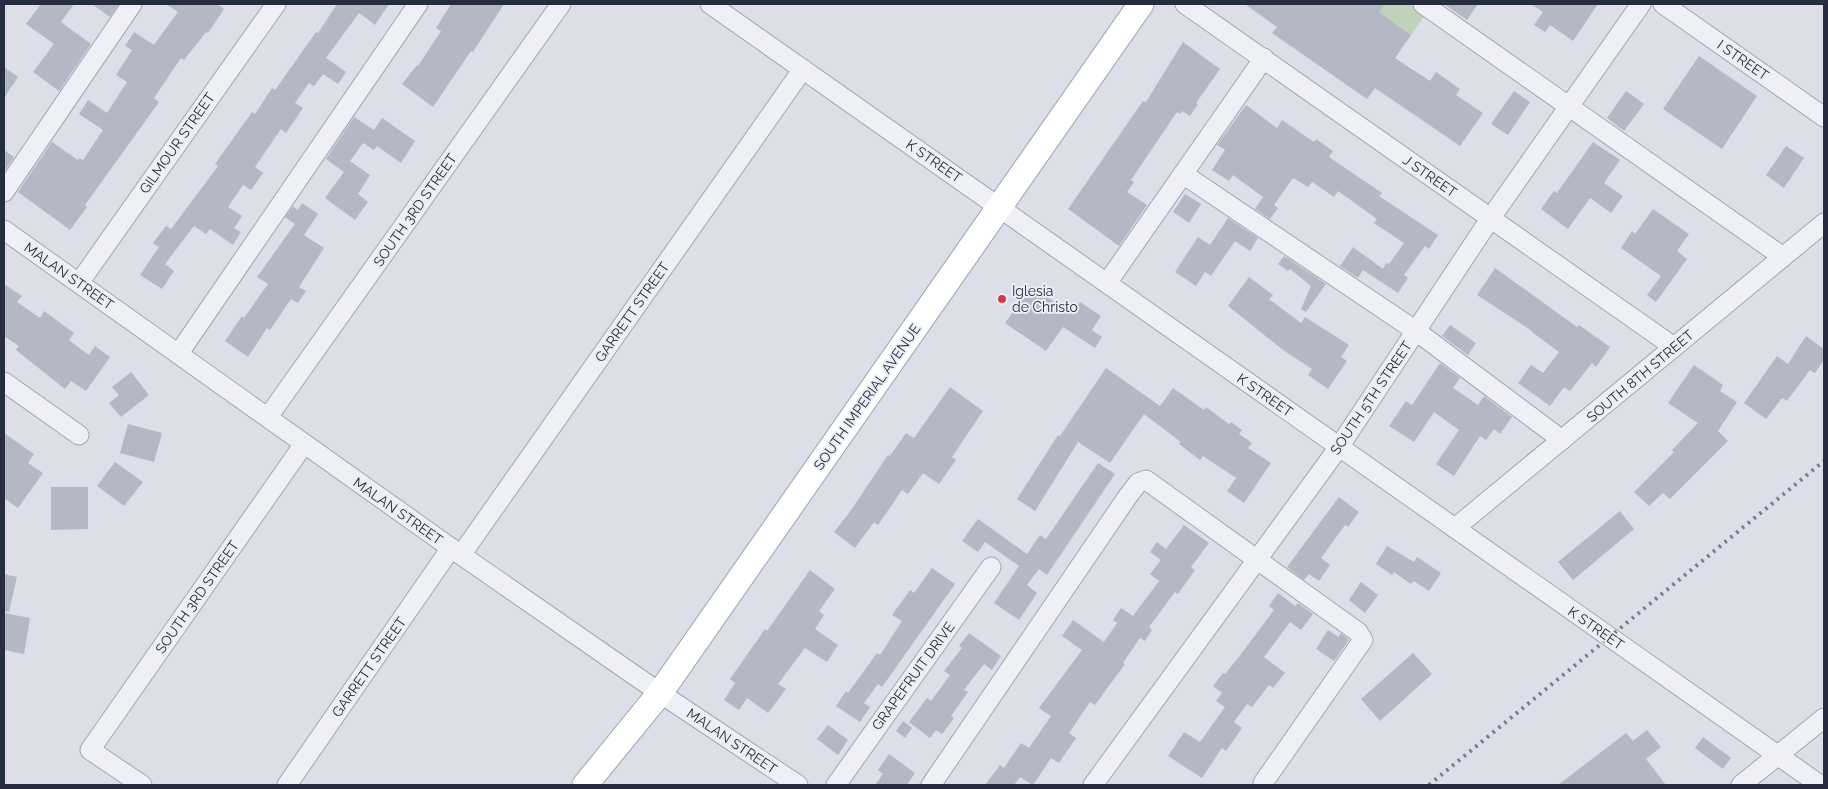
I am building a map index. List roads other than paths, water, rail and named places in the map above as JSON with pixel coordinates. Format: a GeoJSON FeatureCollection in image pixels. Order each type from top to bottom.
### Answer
{"type":"FeatureCollection","features":[{"type":"Feature","properties":{"kind":"main road","name":"SOUTH IMPERIAL AVENUE"},"geometry":{"type":"LineString","coordinates":[[585,785],[660,693],[1141,4]]}},
{"type":"Feature","properties":{"kind":"street"},"geometry":{"type":"LineString","coordinates":[[4,192],[132,4]]}},
{"type":"Feature","properties":{"kind":"street","name":"GILMOUR STREET"},"geometry":{"type":"LineString","coordinates":[[79,282],[276,4]]}},
{"type":"Feature","properties":{"kind":"street"},"geometry":{"type":"LineString","coordinates":[[179,353],[418,4]]}},
{"type":"Feature","properties":{"kind":"street","name":"SOUTH 3RD STREET"},"geometry":{"type":"LineString","coordinates":[[268,417],[561,4]]}},
{"type":"Feature","properties":{"kind":"street","name":"K STREET"},"geometry":{"type":"LineString","coordinates":[[710,4],[1820,785]]}},
{"type":"Feature","properties":{"kind":"street","name":"J STREET"},"geometry":{"type":"LineString","coordinates":[[1185,4],[1674,347]]}},
{"type":"Feature","properties":{"kind":"street"},"geometry":{"type":"LineString","coordinates":[[1423,4],[1783,257]]}},
{"type":"Feature","properties":{"kind":"street","name":"SOUTH 5TH STREET"},"geometry":{"type":"LineString","coordinates":[[1093,785],[1339,447],[1490,219],[1641,4]]}},
{"type":"Feature","properties":{"kind":"street","name":"I STREET"},"geometry":{"type":"LineString","coordinates":[[1663,4],[1822,111]]}},
{"type":"Feature","properties":{"kind":"street"},"geometry":{"type":"LineString","coordinates":[[1107,283],[1264,58]]}},
{"type":"Feature","properties":{"kind":"street","name":"GARRETT STREET"},"geometry":{"type":"LineString","coordinates":[[287,785],[802,69]]}},
{"type":"Feature","properties":{"kind":"street"},"geometry":{"type":"LineString","coordinates":[[1183,174],[1416,331],[1562,440]]}},
{"type":"Feature","properties":{"kind":"street","name":"SOUTH 8TH STREET"},"geometry":{"type":"LineString","coordinates":[[1455,528],[1824,223]]}},
{"type":"Feature","properties":{"kind":"street","name":"MALAN STREET"},"geometry":{"type":"LineString","coordinates":[[4,230],[456,551],[660,693],[798,785]]}},
{"type":"Feature","properties":{"kind":"street"},"geometry":{"type":"LineString","coordinates":[[4,382],[79,435]]}},
{"type":"Feature","properties":{"kind":"street","name":"SOUTH 3RD STREET"},"geometry":{"type":"LineString","coordinates":[[142,785],[90,750],[304,444]]}},
{"type":"Feature","properties":{"kind":"street"},"geometry":{"type":"LineString","coordinates":[[931,785],[1138,483],[1146,480],[1358,632],[1362,640],[1263,784]]}},
{"type":"Feature","properties":{"kind":"street","name":"GRAPEFRUIT DRIVE"},"geometry":{"type":"LineString","coordinates":[[836,785],[991,567]]}},
{"type":"Feature","properties":{"kind":"street"},"geometry":{"type":"LineString","coordinates":[[1742,785],[1824,718]]}},
{"type":"Feature","properties":{"kind":"railway"},"geometry":{"type":"LineString","coordinates":[[1429,785],[1824,461]]}},
{"type":"Feature","properties":{"kind":"place","name":"Iglesia de Christo"},"geometry":{"type":"Point","coordinates":[1002,299]}}]}
